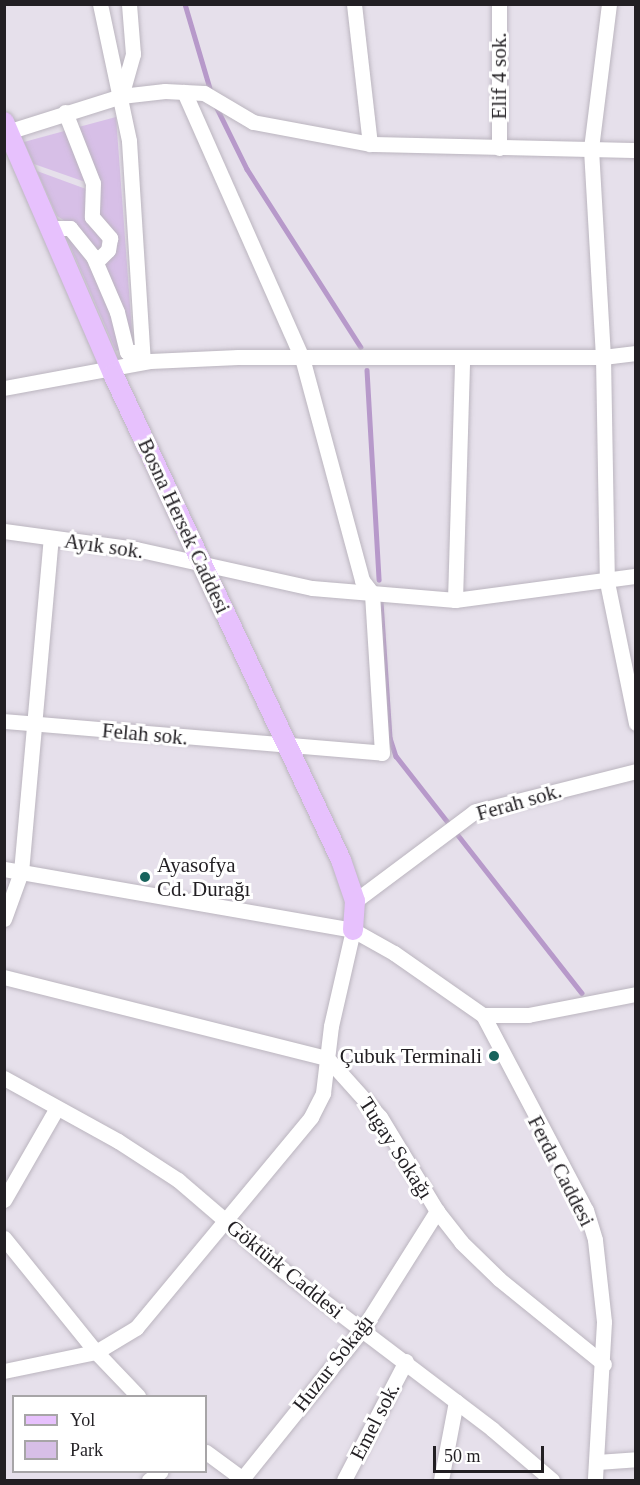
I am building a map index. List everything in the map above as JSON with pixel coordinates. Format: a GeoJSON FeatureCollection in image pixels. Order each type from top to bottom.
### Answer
{"type":"FeatureCollection","features":[{"type":"Feature","properties":{"kind":"main road","name":"Bosna Hersek Caddesi"},"geometry":{"type":"LineString","coordinates":[[6,129],[110,367],[285,746],[341,860],[356,901],[353,930]]}},
{"type":"Feature","properties":{"kind":"street"},"geometry":{"type":"LineString","coordinates":[[100,4],[129,141],[143,357]]}},
{"type":"Feature","properties":{"kind":"street"},"geometry":{"type":"LineString","coordinates":[[121,96],[133,54],[129,4]]}},
{"type":"Feature","properties":{"kind":"street"},"geometry":{"type":"LineString","coordinates":[[354,4],[370,144]]}},
{"type":"Feature","properties":{"kind":"street","name":"Elif 4 sok."},"geometry":{"type":"LineString","coordinates":[[499,4],[499,148]]}},
{"type":"Feature","properties":{"kind":"street"},"geometry":{"type":"LineString","coordinates":[[609,4],[591,149],[603,357],[607,582],[636,723]]}},
{"type":"Feature","properties":{"kind":"street"},"geometry":{"type":"LineString","coordinates":[[184,92],[302,358],[362,580],[372,593]]}},
{"type":"Feature","properties":{"kind":"street"},"geometry":{"type":"LineString","coordinates":[[6,129],[121,96],[184,92],[204,93],[253,122],[370,144],[636,150]]}},
{"type":"Feature","properties":{"kind":"street"},"geometry":{"type":"LineString","coordinates":[[65,112],[93,183],[92,217],[110,238],[108,250],[96,262]]}},
{"type":"Feature","properties":{"kind":"street"},"geometry":{"type":"LineString","coordinates":[[50,228],[70,228],[96,262],[117,312],[127,352],[143,357]]}},
{"type":"Feature","properties":{"kind":"street"},"geometry":{"type":"LineString","coordinates":[[4,388],[110,367],[143,357],[603,357],[636,352]]}},
{"type":"Feature","properties":{"kind":"street"},"geometry":{"type":"LineString","coordinates":[[455,600],[462,358]]}},
{"type":"Feature","properties":{"kind":"street","name":"Ayık sok."},"geometry":{"type":"LineString","coordinates":[[4,531],[136,549],[202,566],[312,588],[455,600],[607,582],[636,576]]}},
{"type":"Feature","properties":{"kind":"street"},"geometry":{"type":"LineString","coordinates":[[4,919],[21,872],[51,539]]}},
{"type":"Feature","properties":{"kind":"street","name":"Felah sok."},"geometry":{"type":"LineString","coordinates":[[4,721],[382,753],[372,593]]}},
{"type":"Feature","properties":{"kind":"street","name":"Ferah sok."},"geometry":{"type":"LineString","coordinates":[[356,901],[474,812],[636,771]]}},
{"type":"Feature","properties":{"kind":"street"},"geometry":{"type":"LineString","coordinates":[[4,869],[353,930],[394,952],[483,1015],[528,1015],[636,993]]}},
{"type":"Feature","properties":{"kind":"street"},"geometry":{"type":"LineString","coordinates":[[4,1371],[96,1352],[124,1337],[148,1317],[311,1118],[322,1093],[333,1016],[353,930]]}},
{"type":"Feature","properties":{"kind":"street"},"geometry":{"type":"LineString","coordinates":[[4,977],[327,1058]]}},
{"type":"Feature","properties":{"kind":"street","name":"Ferda Caddesi"},"geometry":{"type":"LineString","coordinates":[[483,1015],[586,1210],[602,1280],[604,1364],[595,1480]]}},
{"type":"Feature","properties":{"kind":"street","name":"Tugay Sokağı"},"geometry":{"type":"LineString","coordinates":[[327,1058],[380,1117],[437,1211],[478,1261],[604,1364]]}},
{"type":"Feature","properties":{"kind":"street","name":"Göktürk Caddesi"},"geometry":{"type":"LineString","coordinates":[[4,1078],[158,1167],[362,1330],[406,1361],[552,1480]]}},
{"type":"Feature","properties":{"kind":"street"},"geometry":{"type":"LineString","coordinates":[[4,1200],[57,1108]]}},
{"type":"Feature","properties":{"kind":"street","name":"Huzur Sokağı"},"geometry":{"type":"LineString","coordinates":[[238,1479],[362,1330],[437,1211]]}},
{"type":"Feature","properties":{"kind":"street"},"geometry":{"type":"LineString","coordinates":[[4,1238],[96,1352],[137,1395]]}},
{"type":"Feature","properties":{"kind":"street","name":"Emel sok."},"geometry":{"type":"LineString","coordinates":[[344,1480],[406,1361]]}},
{"type":"Feature","properties":{"kind":"street"},"geometry":{"type":"LineString","coordinates":[[441,1480],[456,1401]]}},
{"type":"Feature","properties":{"kind":"street"},"geometry":{"type":"LineString","coordinates":[[207,1453],[238,1479]]}},
{"type":"Feature","properties":{"kind":"street"},"geometry":{"type":"LineString","coordinates":[[597,1462],[636,1459]]}},
{"type":"Feature","properties":{"kind":"green space"},"geometry":{"type":"Polygon","coordinates":[[[116,117],[133,345],[102,267],[115,233],[97,216],[75,128],[116,117]]]}},
{"type":"Feature","properties":{"kind":"green space"},"geometry":{"type":"Polygon","coordinates":[[[68,130],[91,184],[34,164],[24,142],[68,130]]]}},
{"type":"Feature","properties":{"kind":"green space"},"geometry":{"type":"Polygon","coordinates":[[[37,171],[86,189],[86,211],[106,239],[97,255],[70,224],[57,216],[37,171]]]}},
{"type":"Feature","properties":{"kind":"green space"},"geometry":{"type":"Polygon","coordinates":[[[65,234],[94,262],[124,348],[116,351],[65,234]]]}},
{"type":"Feature","properties":{"kind":"waterway"},"geometry":{"type":"LineString","coordinates":[[185,4],[211,92]]}},
{"type":"Feature","properties":{"kind":"waterway"},"geometry":{"type":"LineString","coordinates":[[216,106],[247,169],[361,347]]}},
{"type":"Feature","properties":{"kind":"waterway"},"geometry":{"type":"LineString","coordinates":[[367,370],[379,580]]}},
{"type":"Feature","properties":{"kind":"waterway"},"geometry":{"type":"LineString","coordinates":[[381,602],[390,738],[396,756],[582,993]]}},
{"type":"Feature","properties":{"kind":"place","name":"Ayasofya Cd. Durağı"},"geometry":{"type":"Point","coordinates":[145,877]}},
{"type":"Feature","properties":{"kind":"place","name":"Çubuk Terminali"},"geometry":{"type":"Point","coordinates":[494,1056]}}]}
